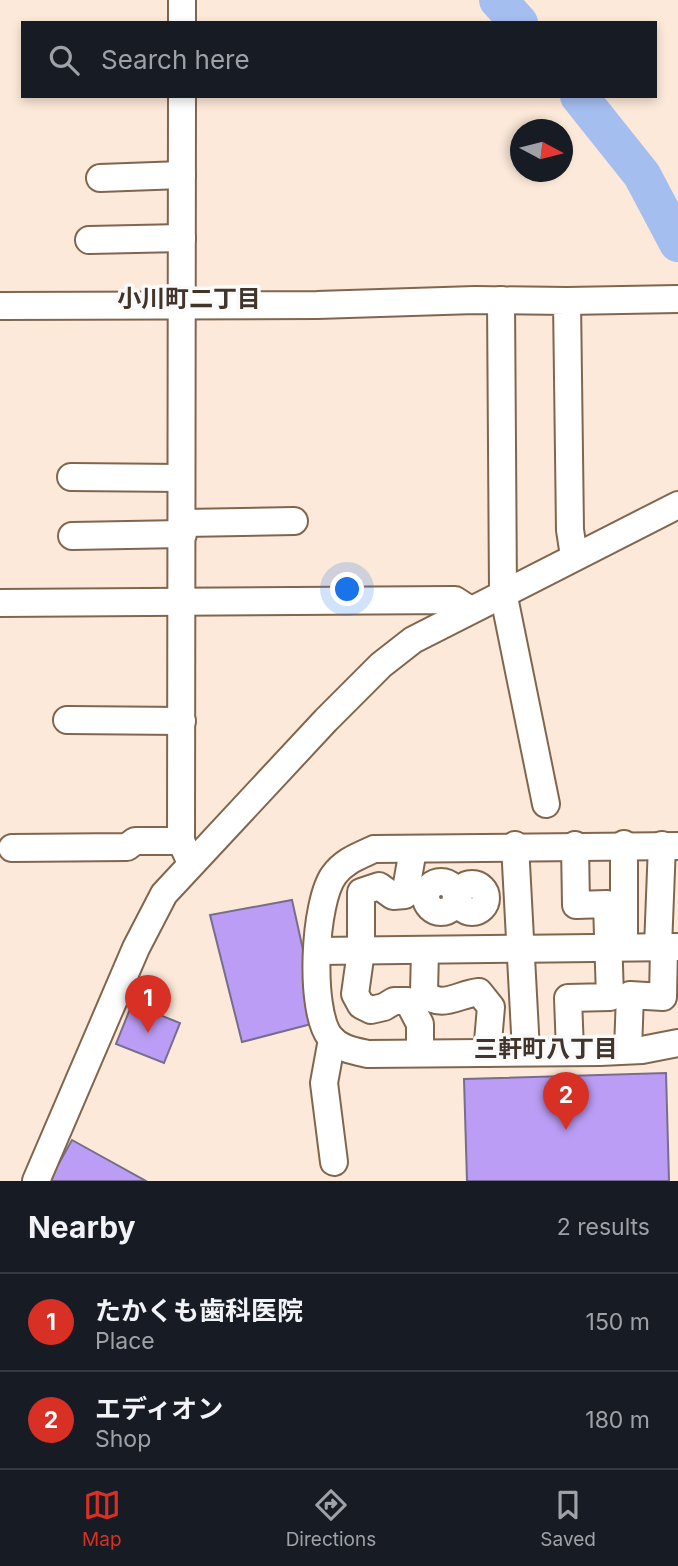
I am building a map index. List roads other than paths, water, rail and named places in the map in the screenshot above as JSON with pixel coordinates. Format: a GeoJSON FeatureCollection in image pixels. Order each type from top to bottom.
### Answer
{"type":"FeatureCollection","features":[{"type":"Feature","properties":{"kind":"street"},"geometry":{"type":"LineString","coordinates":[[182,0],[182,21]]}},
{"type":"Feature","properties":{"kind":"street"},"geometry":{"type":"LineString","coordinates":[[182,98],[182,721],[186,852]]}},
{"type":"Feature","properties":{"kind":"street"},"geometry":{"type":"LineString","coordinates":[[100,178],[182,175]]}},
{"type":"Feature","properties":{"kind":"street"},"geometry":{"type":"LineString","coordinates":[[89,240],[181,238]]}},
{"type":"Feature","properties":{"kind":"street"},"geometry":{"type":"LineString","coordinates":[[0,306],[678,299]]}},
{"type":"Feature","properties":{"kind":"street"},"geometry":{"type":"LineString","coordinates":[[501,300],[503,592],[546,804]]}},
{"type":"Feature","properties":{"kind":"street"},"geometry":{"type":"LineString","coordinates":[[567,301],[570,530],[574,556]]}},
{"type":"Feature","properties":{"kind":"street"},"geometry":{"type":"LineString","coordinates":[[71,477],[181,478]]}},
{"type":"Feature","properties":{"kind":"street"},"geometry":{"type":"LineString","coordinates":[[36,1181],[151,915],[186,852],[381,664],[413,640],[678,505]]}},
{"type":"Feature","properties":{"kind":"street"},"geometry":{"type":"LineString","coordinates":[[72,536],[294,520]]}},
{"type":"Feature","properties":{"kind":"street"},"geometry":{"type":"LineString","coordinates":[[0,603],[455,600],[470,609]]}},
{"type":"Feature","properties":{"kind":"street"},"geometry":{"type":"LineString","coordinates":[[67,720],[182,721]]}},
{"type":"Feature","properties":{"kind":"street"},"geometry":{"type":"LineString","coordinates":[[12,848],[127,846],[135,841],[186,852]]}},
{"type":"Feature","properties":{"kind":"street"},"geometry":{"type":"LineString","coordinates":[[624,844],[650,897],[667,947],[663,997],[630,996],[628,1050]]}},
{"type":"Feature","properties":{"kind":"street"},"geometry":{"type":"LineString","coordinates":[[515,845],[526,1051]]}},
{"type":"Feature","properties":{"kind":"street"},"geometry":{"type":"LineString","coordinates":[[616,947],[650,897],[670,846],[515,845],[374,849],[346,862],[333,876],[320,906],[318,1000],[325,1029],[332,1039],[342,1047],[368,1055],[628,1050],[678,1043]]}},
{"type":"Feature","properties":{"kind":"street"},"geometry":{"type":"LineString","coordinates":[[570,1051],[568,998],[610,997],[616,947],[607,904],[576,905],[575,845]]}},
{"type":"Feature","properties":{"kind":"street"},"geometry":{"type":"LineString","coordinates":[[411,861],[405,895],[393,896],[379,886],[361,892],[360,951],[355,994],[360,1005],[371,1010],[394,1001],[408,1000],[419,1024],[420,1053]]}},
{"type":"Feature","properties":{"kind":"street"},"geometry":{"type":"LineString","coordinates":[[486,1053],[491,1007],[479,992],[463,994],[447,1002],[432,1000],[425,993],[435,949],[453,902],[472,912],[484,907],[487,898],[517,897]]}},
{"type":"Feature","properties":{"kind":"street"},"geometry":{"type":"LineString","coordinates":[[318,951],[667,947]]}},
{"type":"Feature","properties":{"kind":"street"},"geometry":{"type":"LineString","coordinates":[[332,1039],[324,1083],[334,1163]]}},
{"type":"Feature","properties":{"kind":"waterway"},"geometry":{"type":"LineString","coordinates":[[498,0],[517,21]]}},
{"type":"Feature","properties":{"kind":"waterway"},"geometry":{"type":"LineString","coordinates":[[581,98],[642,175],[678,243]]}},
{"type":"Feature","properties":{"kind":"place","name":"たかくも歯科医院"},"geometry":{"type":"Point","coordinates":[148,1033]}},
{"type":"Feature","properties":{"kind":"place","name":"エディオン"},"geometry":{"type":"Point","coordinates":[566,1130]}},
{"type":"Feature","properties":{"kind":"district","name":"小川町二丁目"},"geometry":{"type":"Point","coordinates":[189,299]}},
{"type":"Feature","properties":{"kind":"district","name":"三軒町八丁目"},"geometry":{"type":"Point","coordinates":[546,1049]}}]}
